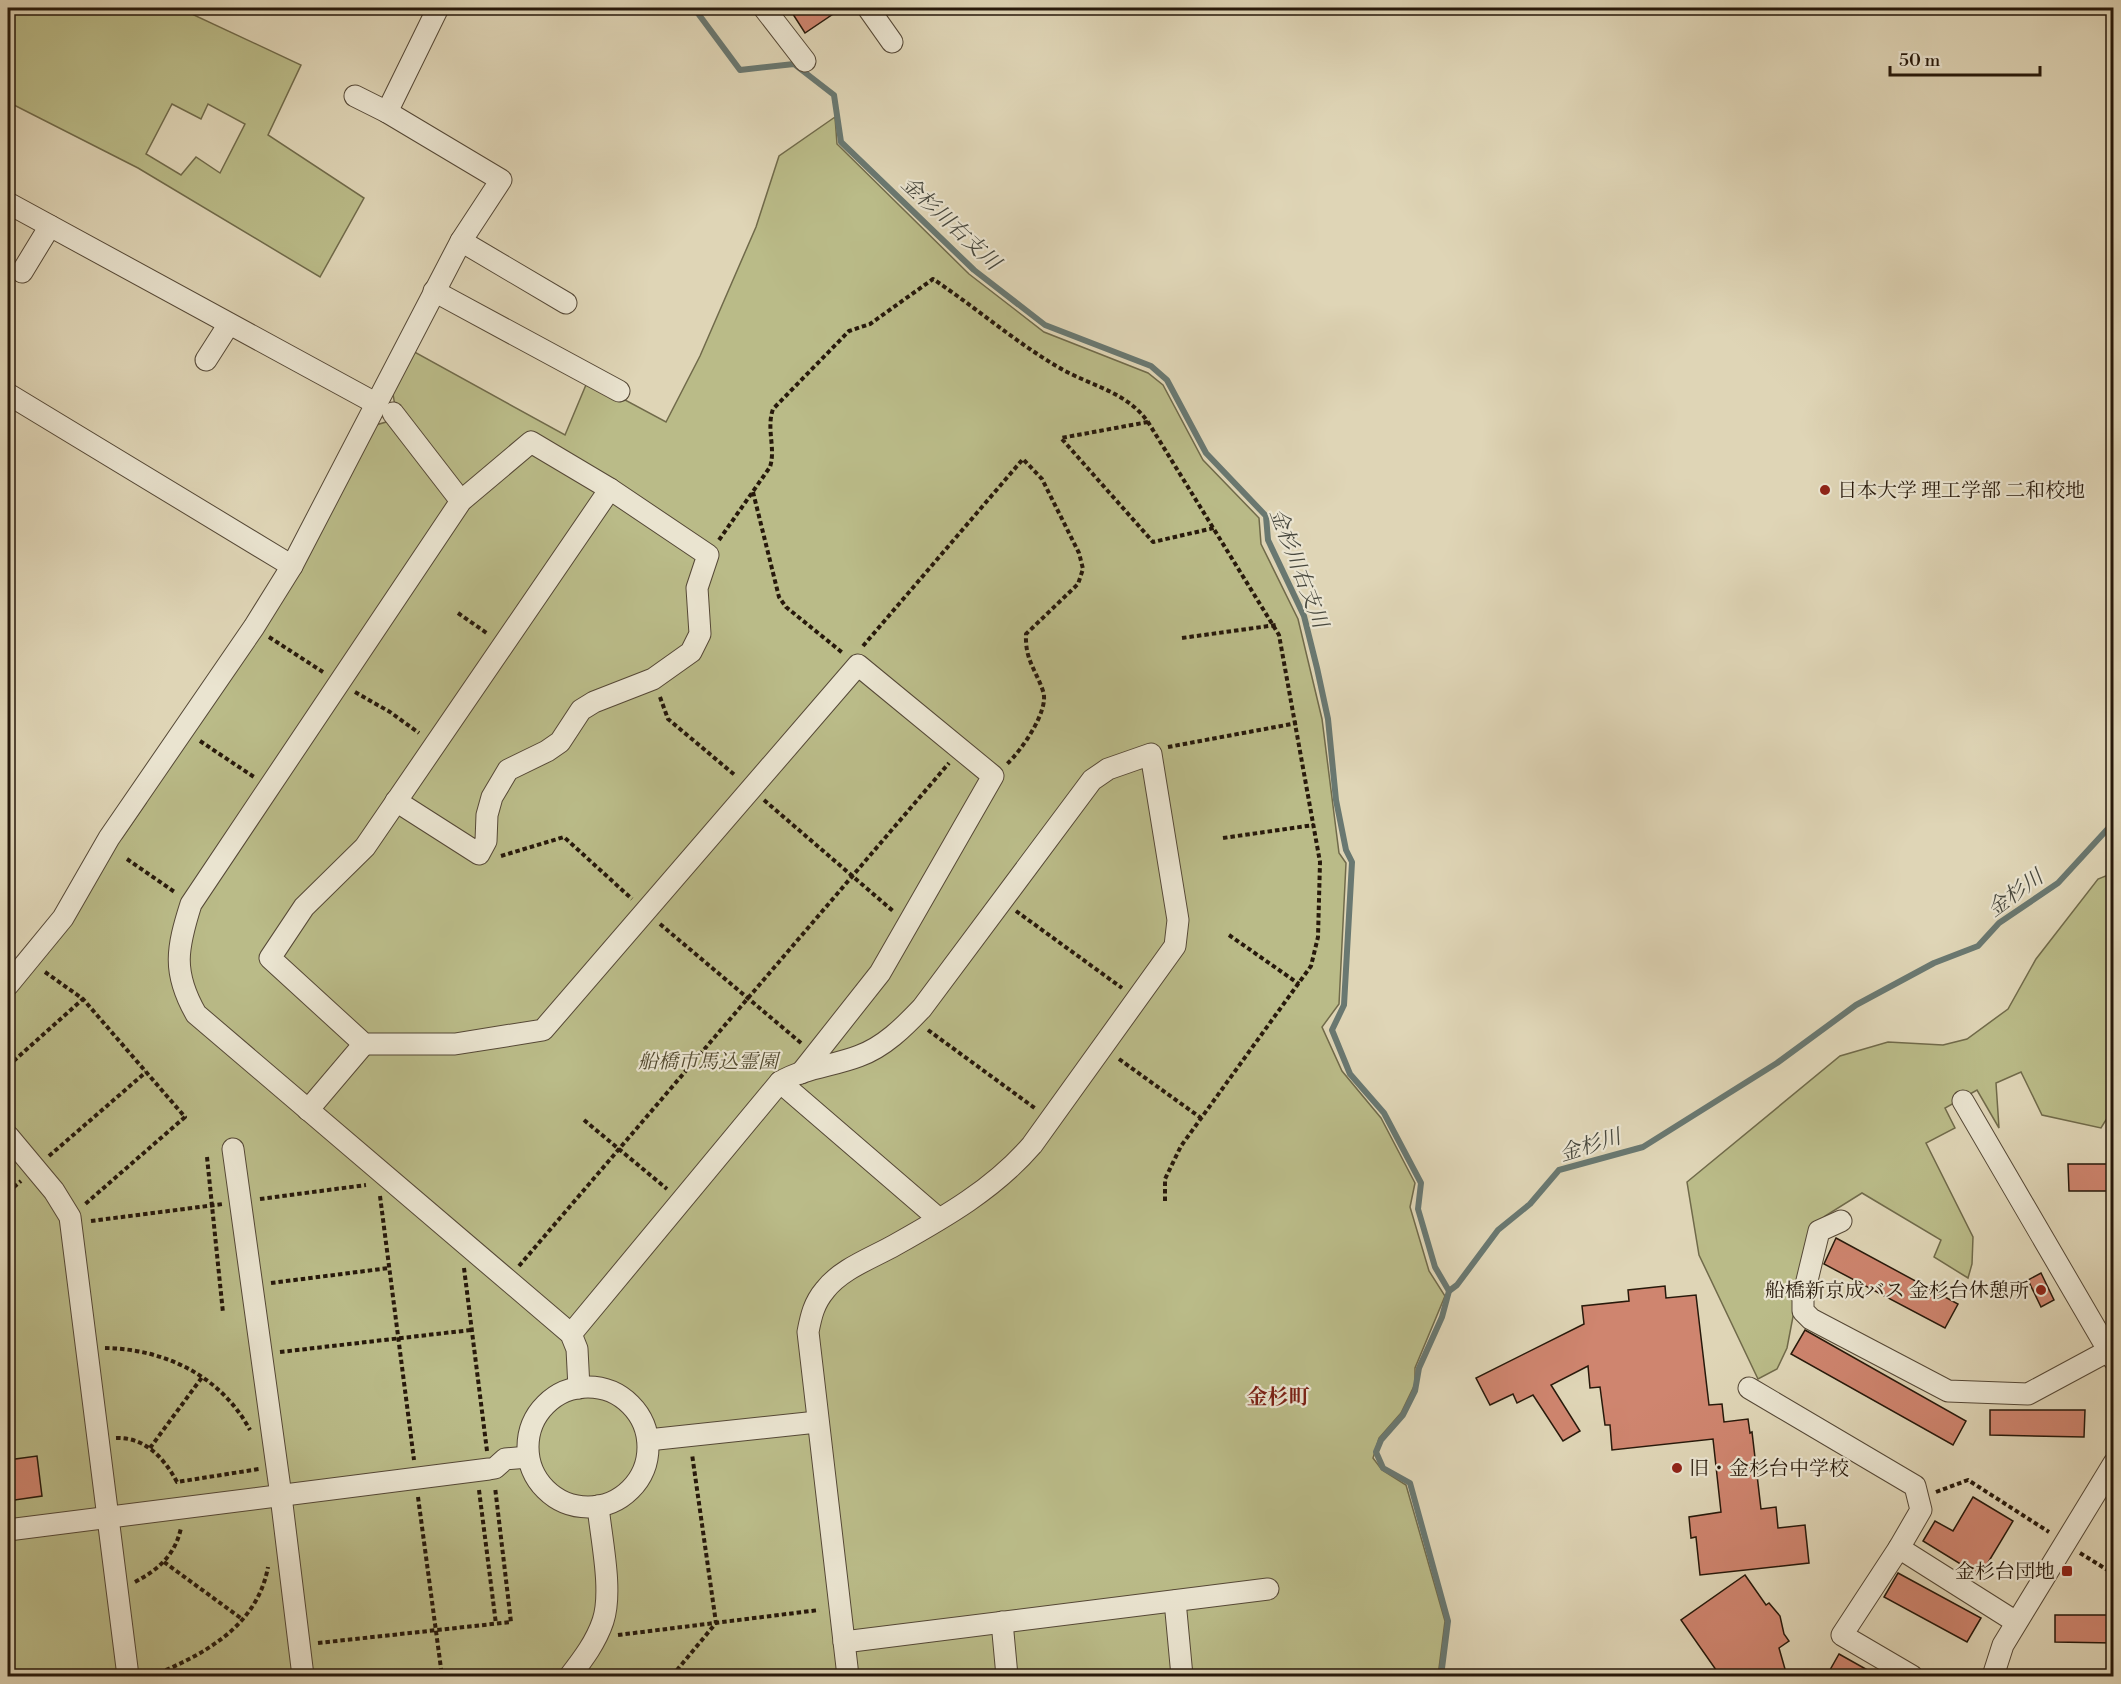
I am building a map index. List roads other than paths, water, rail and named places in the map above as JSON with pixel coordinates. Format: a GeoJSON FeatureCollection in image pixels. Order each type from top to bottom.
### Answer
{"type":"FeatureCollection","features":[{"type":"Feature","properties":{"kind":"street"},"geometry":{"type":"LineString","coordinates":[[387,112],[438,8]]}},
{"type":"Feature","properties":{"kind":"street"},"geometry":{"type":"LineString","coordinates":[[764,8],[805,61]]}},
{"type":"Feature","properties":{"kind":"street"},"geometry":{"type":"LineString","coordinates":[[868,8],[892,42]]}},
{"type":"Feature","properties":{"kind":"street"},"geometry":{"type":"LineString","coordinates":[[8,985],[63,918],[109,838],[242,645],[292,566],[385,409],[435,291],[461,241],[501,180],[387,112],[355,96]]}},
{"type":"Feature","properties":{"kind":"street"},"geometry":{"type":"LineString","coordinates":[[10,209],[50,226],[385,409],[461,501]]}},
{"type":"Feature","properties":{"kind":"street"},"geometry":{"type":"LineString","coordinates":[[22,272],[50,226]]}},
{"type":"Feature","properties":{"kind":"street"},"geometry":{"type":"LineString","coordinates":[[461,241],[566,303]]}},
{"type":"Feature","properties":{"kind":"street"},"geometry":{"type":"LineString","coordinates":[[435,291],[619,391]]}},
{"type":"Feature","properties":{"kind":"street"},"geometry":{"type":"LineString","coordinates":[[206,360],[229,324]]}},
{"type":"Feature","properties":{"kind":"street"},"geometry":{"type":"LineString","coordinates":[[8,394],[292,566]]}},
{"type":"Feature","properties":{"kind":"street"},"geometry":{"type":"LineString","coordinates":[[396,801],[479,854],[486,841],[487,815],[492,797],[508,770],[560,742],[581,710],[594,702],[653,679],[691,652],[700,634],[697,588],[708,555],[609,489],[531,442],[461,501],[191,904],[179,942],[182,990],[196,1014],[571,1334],[577,1349],[579,1388]]}},
{"type":"Feature","properties":{"kind":"street"},"geometry":{"type":"LineString","coordinates":[[609,489],[365,848],[304,907],[270,958],[364,1044],[455,1044],[543,1030],[858,665],[993,776],[880,973],[801,1073]]}},
{"type":"Feature","properties":{"kind":"street"},"geometry":{"type":"LineString","coordinates":[[571,1334],[780,1082],[801,1073],[860,1056],[902,1029],[921,1008],[1092,780],[1108,769],[1151,754],[1178,920],[1178,936],[1175,946],[1051,1120],[1010,1170],[939,1220],[839,1276],[825,1289],[812,1310],[808,1332],[848,1677]]}},
{"type":"Feature","properties":{"kind":"street"},"geometry":{"type":"LineString","coordinates":[[308,1110],[364,1044]]}},
{"type":"Feature","properties":{"kind":"street"},"geometry":{"type":"LineString","coordinates":[[780,1082],[939,1220]]}},
{"type":"Feature","properties":{"kind":"street"},"geometry":{"type":"LineString","coordinates":[[1841,1221],[1819,1231],[1803,1298],[1803,1311],[1811,1319],[1948,1391],[2028,1394],[2111,1355],[1963,1101]]}},
{"type":"Feature","properties":{"kind":"street"},"geometry":{"type":"LineString","coordinates":[[8,1136],[54,1191],[69,1217],[115,1590],[128,1677]]}},
{"type":"Feature","properties":{"kind":"street"},"geometry":{"type":"LineString","coordinates":[[233,1149],[261,1354],[274,1497],[303,1677]]}},
{"type":"Feature","properties":{"kind":"street"},"geometry":{"type":"LineString","coordinates":[[579,1388],[603,1389],[624,1400],[640,1418],[648,1440],[647,1458],[641,1475],[630,1490],[615,1500],[598,1506],[579,1507],[561,1501],[545,1490],[534,1475],[528,1457],[529,1433],[539,1412],[556,1396],[579,1388]]}},
{"type":"Feature","properties":{"kind":"street"},"geometry":{"type":"LineString","coordinates":[[1749,1388],[1915,1486],[1921,1510],[1842,1635],[1912,1677]]}},
{"type":"Feature","properties":{"kind":"street"},"geometry":{"type":"LineString","coordinates":[[648,1440],[817,1422]]}},
{"type":"Feature","properties":{"kind":"street"},"geometry":{"type":"LineString","coordinates":[[8,1530],[486,1470],[505,1459],[528,1457]]}},
{"type":"Feature","properties":{"kind":"street"},"geometry":{"type":"LineString","coordinates":[[1993,1677],[2003,1645],[2016,1622],[2114,1463]]}},
{"type":"Feature","properties":{"kind":"street"},"geometry":{"type":"LineString","coordinates":[[570,1677],[596,1637],[604,1619],[606,1588],[598,1506]]}},
{"type":"Feature","properties":{"kind":"street"},"geometry":{"type":"LineString","coordinates":[[1899,1548],[2016,1622]]}},
{"type":"Feature","properties":{"kind":"street"},"geometry":{"type":"LineString","coordinates":[[844,1642],[1268,1589]]}},
{"type":"Feature","properties":{"kind":"street"},"geometry":{"type":"LineString","coordinates":[[1175,1601],[1182,1677]]}},
{"type":"Feature","properties":{"kind":"street"},"geometry":{"type":"LineString","coordinates":[[1002,1622],[1007,1677]]}},
{"type":"Feature","properties":{"kind":"waterway","name":"金杉川右支川"},"geometry":{"type":"LineString","coordinates":[[694,8],[740,70],[794,64],[834,95],[841,142],[974,270],[1045,325],[1151,366],[1167,380],[1206,453],[1266,516],[1268,540],[1304,616],[1317,668],[1328,719],[1336,800],[1346,850],[1352,862],[1344,1005],[1332,1030],[1350,1074],[1384,1113],[1421,1183],[1418,1209],[1435,1267],[1449,1291]]}},
{"type":"Feature","properties":{"kind":"waterway","name":"金杉川"},"geometry":{"type":"LineString","coordinates":[[1441,1676],[1448,1621],[1410,1483],[1383,1468],[1376,1452],[1381,1440],[1403,1415],[1415,1391],[1419,1368],[1442,1317],[1449,1291],[1457,1285],[1498,1230],[1530,1204],[1559,1170],[1643,1147],[1777,1063],[1856,1005],[1934,963],[1978,946],[1999,923],[2058,883],[2114,822]]}},
{"type":"Feature","properties":{"kind":"place","name":"日本大学 理工学部 二和校地"},"geometry":{"type":"Point","coordinates":[1825,490]}},
{"type":"Feature","properties":{"kind":"place","name":"船橋新京成バス 金杉台休憩所"},"geometry":{"type":"Point","coordinates":[2041,1290]}},
{"type":"Feature","properties":{"kind":"place","name":"旧・金杉台中学校"},"geometry":{"type":"Point","coordinates":[1677,1468]}},
{"type":"Feature","properties":{"kind":"place","name":"金杉台団地"},"geometry":{"type":"Point","coordinates":[2067,1571]}},
{"type":"Feature","properties":{"kind":"district","name":"金杉町"},"geometry":{"type":"Point","coordinates":[1278,1397]}},
{"type":"Feature","properties":{"kind":"park label","name":"船橋市馬込霊園"},"geometry":{"type":"Point","coordinates":[708,1061]}}]}
